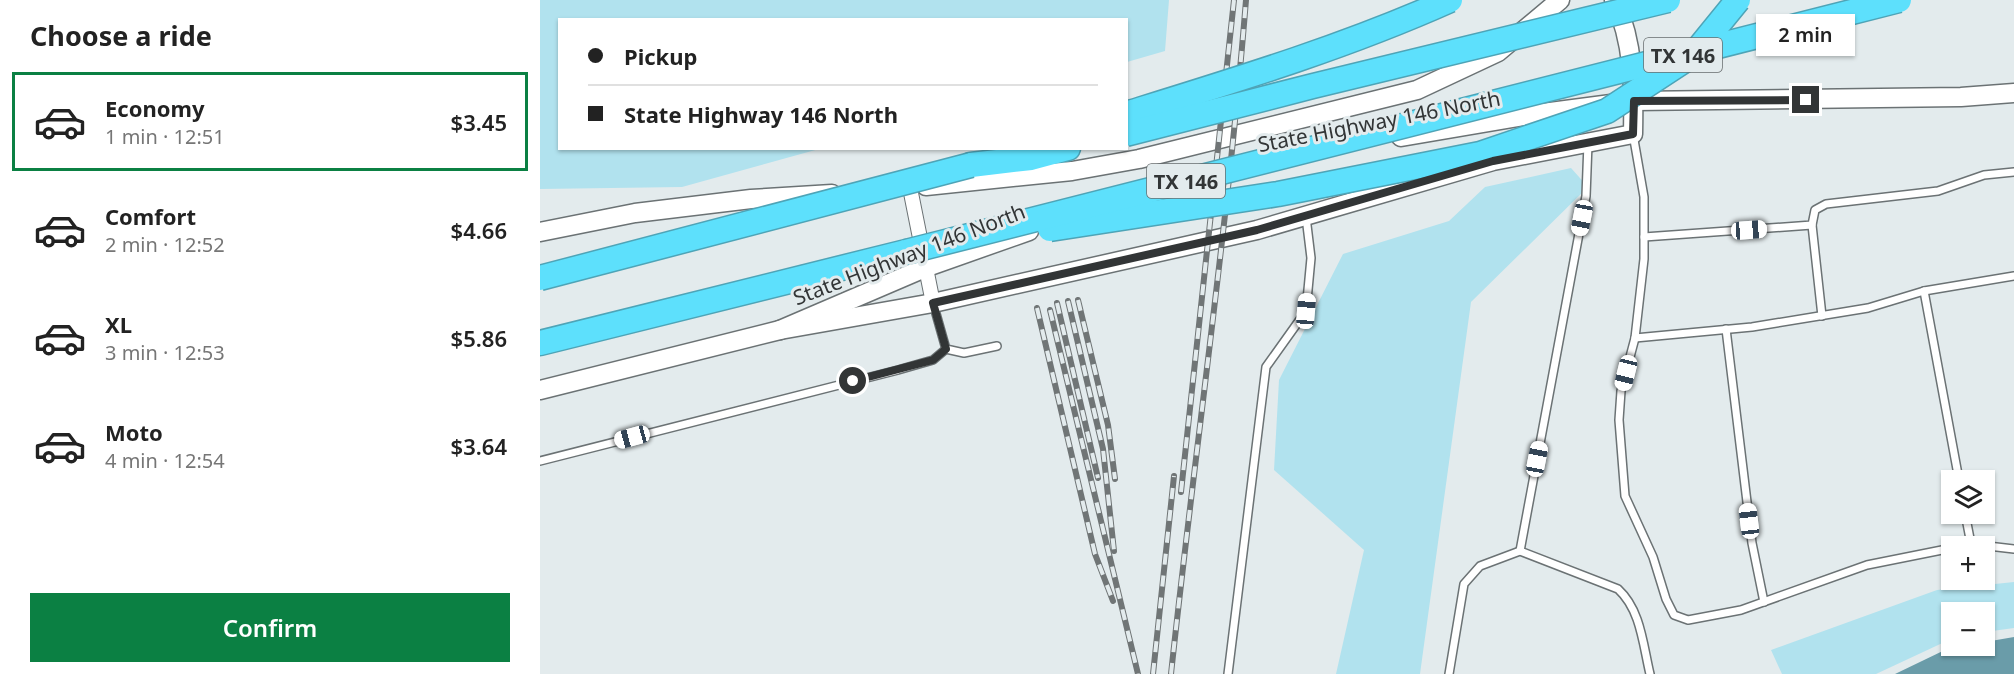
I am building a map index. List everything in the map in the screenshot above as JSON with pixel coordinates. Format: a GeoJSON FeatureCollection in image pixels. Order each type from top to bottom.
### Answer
{"type":"FeatureCollection","features":[{"type":"Feature","properties":{"kind":"highway"},"geometry":{"type":"LineString","coordinates":[[1128,113],[1309,57],[1397,24],[1450,0]]}},
{"type":"Feature","properties":{"kind":"highway","name":"TX 146"},"geometry":{"type":"LineString","coordinates":[[1128,133],[1668,0]]}},
{"type":"Feature","properties":{"kind":"highway"},"geometry":{"type":"LineString","coordinates":[[906,252],[1278,194],[1480,154],[1607,111],[1694,54],[1738,0]]}},
{"type":"Feature","properties":{"kind":"highway","name":"TX 146"},"geometry":{"type":"LineString","coordinates":[[540,343],[1899,0]]}},
{"type":"Feature","properties":{"kind":"highway"},"geometry":{"type":"LineString","coordinates":[[971,165],[1005,150]]}},
{"type":"Feature","properties":{"kind":"highway"},"geometry":{"type":"LineString","coordinates":[[540,278],[971,165],[1031,158],[1061,150]]}},
{"type":"Feature","properties":{"kind":"main road","name":"State Highway 146 North"},"geometry":{"type":"LineString","coordinates":[[540,232],[635,213],[751,199],[910,188],[1072,171],[1139,159],[1417,90],[1498,52],[1560,0]]}},
{"type":"Feature","properties":{"kind":"main road"},"geometry":{"type":"LineString","coordinates":[[1614,0],[1630,51],[1634,101],[1633,134]]}},
{"type":"Feature","properties":{"kind":"main road","name":"State Highway 146 North"},"geometry":{"type":"LineString","coordinates":[[780,330],[927,267],[1131,195],[1432,131],[1634,101],[1949,97],[2014,93]]}},
{"type":"Feature","properties":{"kind":"main road","name":"State Highway 146 North"},"geometry":{"type":"LineString","coordinates":[[540,390],[780,330],[933,303],[1257,230],[1493,161],[1633,134]]}},
{"type":"Feature","properties":{"kind":"street"},"geometry":{"type":"LineString","coordinates":[[910,188],[933,303]]}},
{"type":"Feature","properties":{"kind":"lane"},"geometry":{"type":"LineString","coordinates":[[1633,134],[1644,197],[1644,237],[1635,338],[1621,400],[1625,496],[1653,557],[1666,599],[1674,615],[1688,620],[1741,610],[1867,564],[1941,550]]}},
{"type":"Feature","properties":{"kind":"lane"},"geometry":{"type":"LineString","coordinates":[[1520,551],[1586,196],[1588,143]]}},
{"type":"Feature","properties":{"kind":"lane"},"geometry":{"type":"LineString","coordinates":[[1822,316],[1812,225],[1815,210],[1826,204],[1938,191],[1984,175],[2014,172]]}},
{"type":"Feature","properties":{"kind":"lane"},"geometry":{"type":"LineString","coordinates":[[1228,674],[1266,367],[1306,311],[1311,258],[1306,214]]}},
{"type":"Feature","properties":{"kind":"lane"},"geometry":{"type":"LineString","coordinates":[[1644,237],[1812,225]]}},
{"type":"Feature","properties":{"kind":"lane"},"geometry":{"type":"LineString","coordinates":[[1635,338],[1822,316],[1868,308],[1924,291],[2014,276]]}},
{"type":"Feature","properties":{"kind":"lane"},"geometry":{"type":"LineString","coordinates":[[1924,291],[1957,470]]}},
{"type":"Feature","properties":{"kind":"lane"},"geometry":{"type":"LineString","coordinates":[[933,303],[946,349]]}},
{"type":"Feature","properties":{"kind":"lane"},"geometry":{"type":"LineString","coordinates":[[1726,329],[1752,543],[1764,602]]}},
{"type":"Feature","properties":{"kind":"lane"},"geometry":{"type":"LineString","coordinates":[[946,349],[964,353],[997,346]]}},
{"type":"Feature","properties":{"kind":"lane"},"geometry":{"type":"LineString","coordinates":[[540,461],[916,365],[933,360],[946,349]]}},
{"type":"Feature","properties":{"kind":"lane"},"geometry":{"type":"LineString","coordinates":[[1995,547],[2014,549]]}},
{"type":"Feature","properties":{"kind":"lane"},"geometry":{"type":"LineString","coordinates":[[1449,674],[1464,584],[1480,566],[1520,551],[1618,589],[1624,594],[1636,614],[1650,674]]}},
{"type":"Feature","properties":{"kind":"shaded area"},"geometry":{"type":"Polygon","coordinates":[[[540,0],[1169,0],[1165,51],[1128,62],[1128,18],[558,18],[558,150],[815,150],[682,187],[540,189],[540,0]]]}},
{"type":"Feature","properties":{"kind":"shaded area"},"geometry":{"type":"Polygon","coordinates":[[[1571,168],[1588,187],[1471,302],[1420,674],[1336,674],[1364,550],[1274,470],[1279,380],[1343,254],[1449,221],[1485,187],[1571,168]]]}},
{"type":"Feature","properties":{"kind":"shaded area"},"geometry":{"type":"Polygon","coordinates":[[[2014,582],[2014,628],[1995,631],[1995,602],[1941,602],[1941,644],[1876,674],[1782,674],[1771,650],[1937,590],[1995,590],[1995,584],[2014,582]]]}},
{"type":"Feature","properties":{"kind":"shaded area"},"geometry":{"type":"Polygon","coordinates":[[[2014,637],[2014,674],[1895,674],[1941,652],[1941,656],[1995,656],[1995,640],[2014,637]]]}},
{"type":"Feature","properties":{"kind":"railway"},"geometry":{"type":"LineString","coordinates":[[1181,492],[1234,0]]}},
{"type":"Feature","properties":{"kind":"railway"},"geometry":{"type":"LineString","coordinates":[[1171,674],[1221,253],[1246,0]]}},
{"type":"Feature","properties":{"kind":"railway"},"geometry":{"type":"LineString","coordinates":[[1078,300],[1108,425],[1115,479]]}},
{"type":"Feature","properties":{"kind":"railway"},"geometry":{"type":"LineString","coordinates":[[1068,301],[1103,449],[1114,551]]}},
{"type":"Feature","properties":{"kind":"railway"},"geometry":{"type":"LineString","coordinates":[[1057,303],[1098,478]]}},
{"type":"Feature","properties":{"kind":"railway"},"geometry":{"type":"LineString","coordinates":[[1037,308],[1095,554],[1113,601]]}},
{"type":"Feature","properties":{"kind":"railway"},"geometry":{"type":"LineString","coordinates":[[1050,310],[1138,674]]}},
{"type":"Feature","properties":{"kind":"railway"},"geometry":{"type":"LineString","coordinates":[[1153,674],[1174,476]]}},
{"type":"Feature","properties":{"kind":"route"},"geometry":{"type":"LineString","coordinates":[[853,381],[933,360],[946,349],[933,303],[1257,230],[1493,161],[1633,134],[1634,101],[1806,100]]}}]}
